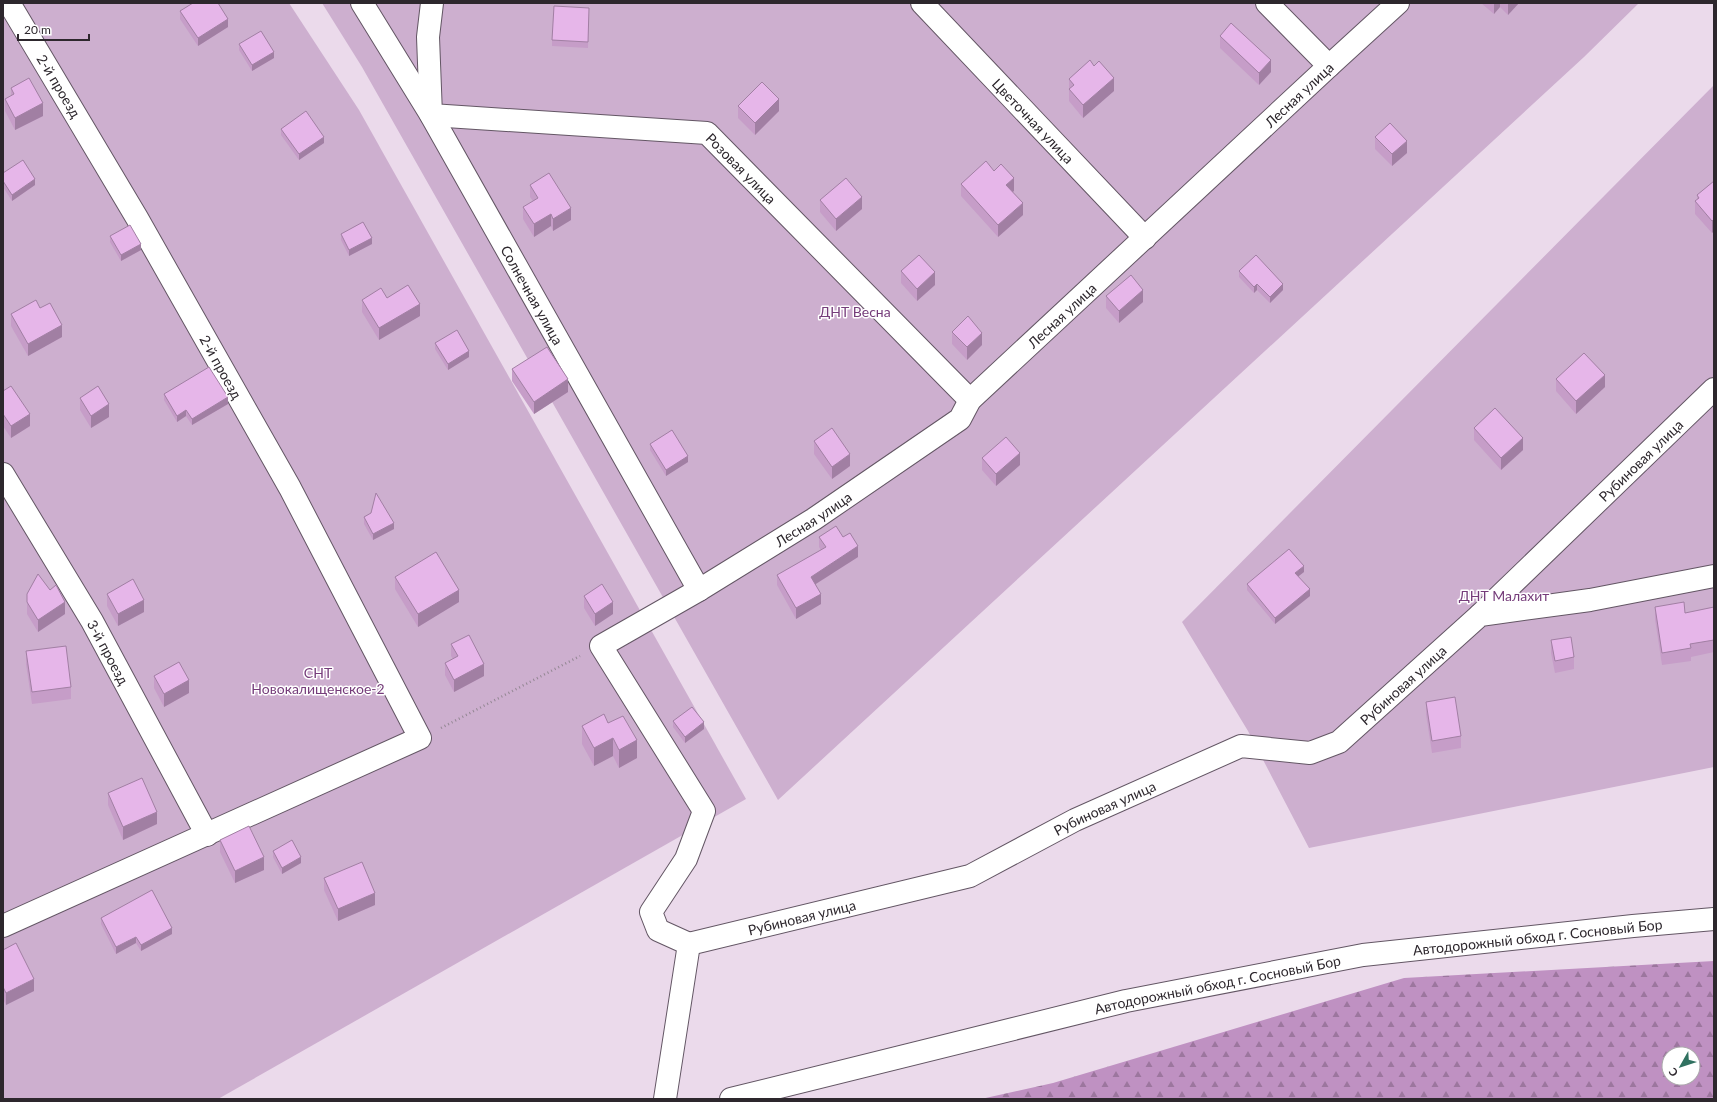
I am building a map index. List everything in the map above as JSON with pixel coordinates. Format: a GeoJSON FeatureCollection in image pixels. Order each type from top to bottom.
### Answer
{"type":"FeatureCollection","features":[{"type":"Feature","properties":{"kind":"street","name":"2-й проезд"},"geometry":{"type":"LineString","coordinates":[[9,3],[129,205],[290,488],[420,738]]}},
{"type":"Feature","properties":{"kind":"street","name":"Солнечная улица"},"geometry":{"type":"LineString","coordinates":[[362,3],[431,115],[699,590]]}},
{"type":"Feature","properties":{"kind":"street"},"geometry":{"type":"LineString","coordinates":[[431,115],[428,37],[432,3]]}},
{"type":"Feature","properties":{"kind":"street","name":"Цветочная улица"},"geometry":{"type":"LineString","coordinates":[[922,3],[1145,238]]}},
{"type":"Feature","properties":{"kind":"street"},"geometry":{"type":"LineString","coordinates":[[1267,3],[1329,66]]}},
{"type":"Feature","properties":{"kind":"street","name":"Лесная улица"},"geometry":{"type":"LineString","coordinates":[[601,646],[699,590],[814,519],[960,419],[970,400],[1398,3]]}},
{"type":"Feature","properties":{"kind":"street","name":"Розовая улица"},"geometry":{"type":"LineString","coordinates":[[431,115],[707,132],[970,400]]}},
{"type":"Feature","properties":{"kind":"street","name":"Рубиновая улица"},"geometry":{"type":"LineString","coordinates":[[689,944],[970,876],[1076,820],[1241,746],[1310,753],[1339,742],[1480,615],[1714,389]]}},
{"type":"Feature","properties":{"kind":"street","name":"3-й проезд"},"geometry":{"type":"LineString","coordinates":[[3,474],[92,621],[207,835]]}},
{"type":"Feature","properties":{"kind":"street"},"geometry":{"type":"LineString","coordinates":[[1480,615],[1590,600],[1714,576]]}},
{"type":"Feature","properties":{"kind":"street"},"geometry":{"type":"LineString","coordinates":[[601,646],[704,811],[686,859],[651,912],[658,930],[689,944],[665,1099]]}},
{"type":"Feature","properties":{"kind":"street"},"geometry":{"type":"LineString","coordinates":[[3,926],[420,738]]}},
{"type":"Feature","properties":{"kind":"street","name":"Автодорожный обход г. Сосновый Бор"},"geometry":{"type":"LineString","coordinates":[[730,1099],[1126,1001],[1363,955],[1633,926],[1714,919]]}},
{"type":"Feature","properties":{"kind":"path"},"geometry":{"type":"LineString","coordinates":[[420,738],[601,646]]}},
{"type":"Feature","properties":{"kind":"green space","name":"СНТ Новокалищенское-2"},"geometry":{"type":"Polygon","coordinates":[[[3,3],[289,3],[359,110],[746,799],[218,1099],[3,1099],[3,3]]]}},
{"type":"Feature","properties":{"kind":"green space","name":"ДНТ Весна"},"geometry":{"type":"Polygon","coordinates":[[[322,3],[1639,3],[1584,57],[778,800],[362,67],[322,3]]]}},
{"type":"Feature","properties":{"kind":"green space","name":"ДНТ Малахит"},"geometry":{"type":"Polygon","coordinates":[[[1714,85],[1714,767],[1309,848],[1248,731],[1182,622],[1714,85]]]}},
{"type":"Feature","properties":{"kind":"green space"},"geometry":{"type":"Polygon","coordinates":[[[1714,961],[1714,1099],[981,1099],[1053,1083],[1404,978],[1714,961]]]}},
{"type":"Feature","properties":{"kind":"building"},"geometry":{"type":"Polygon","coordinates":[[[193,3],[218,3],[228,19],[198,38],[180,11],[193,3]]]}},
{"type":"Feature","properties":{"kind":"building"},"geometry":{"type":"Polygon","coordinates":[[[554,6],[589,8],[588,42],[552,40],[554,6]]]}},
{"type":"Feature","properties":{"kind":"building"},"geometry":{"type":"Polygon","coordinates":[[[1231,23],[1271,60],[1259,73],[1220,36],[1231,23]]]}},
{"type":"Feature","properties":{"kind":"building"},"geometry":{"type":"Polygon","coordinates":[[[261,31],[274,52],[252,65],[239,44],[261,31]]]}},
{"type":"Feature","properties":{"kind":"building"},"geometry":{"type":"Polygon","coordinates":[[[1090,60],[1094,66],[1099,61],[1114,78],[1083,105],[1069,89],[1074,85],[1069,79],[1090,60]]]}},
{"type":"Feature","properties":{"kind":"building"},"geometry":{"type":"Polygon","coordinates":[[[29,78],[43,103],[15,118],[5,99],[14,94],[11,88],[29,78]]]}},
{"type":"Feature","properties":{"kind":"building"},"geometry":{"type":"Polygon","coordinates":[[[762,82],[779,99],[755,123],[738,106],[762,82]]]}},
{"type":"Feature","properties":{"kind":"building"},"geometry":{"type":"Polygon","coordinates":[[[306,111],[324,137],[299,154],[281,129],[306,111]]]}},
{"type":"Feature","properties":{"kind":"building"},"geometry":{"type":"Polygon","coordinates":[[[1390,123],[1407,141],[1392,154],[1375,137],[1390,123]]]}},
{"type":"Feature","properties":{"kind":"building"},"geometry":{"type":"Polygon","coordinates":[[[23,160],[35,179],[12,195],[3,181],[3,173],[23,160]]]}},
{"type":"Feature","properties":{"kind":"building"},"geometry":{"type":"Polygon","coordinates":[[[986,161],[994,171],[1001,164],[1014,178],[1006,185],[1023,203],[998,225],[961,184],[986,161]]]}},
{"type":"Feature","properties":{"kind":"building"},"geometry":{"type":"Polygon","coordinates":[[[549,173],[571,208],[553,219],[551,214],[534,224],[523,207],[538,198],[530,185],[549,173]]]}},
{"type":"Feature","properties":{"kind":"building"},"geometry":{"type":"Polygon","coordinates":[[[846,178],[862,197],[836,219],[820,200],[846,178]]]}},
{"type":"Feature","properties":{"kind":"building"},"geometry":{"type":"Polygon","coordinates":[[[1714,181],[1714,219],[1712,221],[1695,201],[1699,198],[1697,195],[1714,181]]]}},
{"type":"Feature","properties":{"kind":"building"},"geometry":{"type":"Polygon","coordinates":[[[363,222],[372,238],[349,250],[341,234],[363,222]]]}},
{"type":"Feature","properties":{"kind":"building"},"geometry":{"type":"Polygon","coordinates":[[[130,225],[141,244],[121,255],[110,236],[130,225]]]}},
{"type":"Feature","properties":{"kind":"building"},"geometry":{"type":"Polygon","coordinates":[[[919,255],[935,272],[917,289],[901,271],[919,255]]]}},
{"type":"Feature","properties":{"kind":"building"},"geometry":{"type":"Polygon","coordinates":[[[1256,255],[1283,284],[1270,297],[1257,284],[1254,287],[1239,271],[1256,255]]]}},
{"type":"Feature","properties":{"kind":"building"},"geometry":{"type":"Polygon","coordinates":[[[1131,275],[1143,290],[1119,311],[1106,296],[1131,275]]]}},
{"type":"Feature","properties":{"kind":"building"},"geometry":{"type":"Polygon","coordinates":[[[408,285],[420,304],[379,328],[362,300],[381,288],[387,298],[408,285]]]}},
{"type":"Feature","properties":{"kind":"building"},"geometry":{"type":"Polygon","coordinates":[[[36,300],[40,308],[50,303],[62,325],[28,344],[11,314],[36,300]]]}},
{"type":"Feature","properties":{"kind":"building"},"geometry":{"type":"Polygon","coordinates":[[[968,316],[982,333],[967,347],[952,332],[968,316]]]}},
{"type":"Feature","properties":{"kind":"building"},"geometry":{"type":"Polygon","coordinates":[[[457,330],[469,351],[448,364],[435,343],[457,330]]]}},
{"type":"Feature","properties":{"kind":"building"},"geometry":{"type":"Polygon","coordinates":[[[547,347],[568,379],[534,402],[512,369],[547,347]]]}},
{"type":"Feature","properties":{"kind":"building"},"geometry":{"type":"Polygon","coordinates":[[[1584,353],[1605,375],[1576,401],[1556,379],[1584,353]]]}},
{"type":"Feature","properties":{"kind":"building"},"geometry":{"type":"Polygon","coordinates":[[[209,367],[228,397],[192,419],[186,410],[177,416],[164,394],[209,367]]]}},
{"type":"Feature","properties":{"kind":"building"},"geometry":{"type":"Polygon","coordinates":[[[11,386],[30,414],[11,426],[3,414],[3,391],[11,386]]]}},
{"type":"Feature","properties":{"kind":"building"},"geometry":{"type":"Polygon","coordinates":[[[98,386],[109,404],[91,416],[80,398],[98,386]]]}},
{"type":"Feature","properties":{"kind":"building"},"geometry":{"type":"Polygon","coordinates":[[[1495,408],[1523,438],[1501,458],[1474,428],[1495,408]]]}},
{"type":"Feature","properties":{"kind":"building"},"geometry":{"type":"Polygon","coordinates":[[[832,428],[850,454],[832,467],[814,441],[832,428]]]}},
{"type":"Feature","properties":{"kind":"building"},"geometry":{"type":"Polygon","coordinates":[[[672,430],[688,456],[666,470],[650,444],[672,430]]]}},
{"type":"Feature","properties":{"kind":"building"},"geometry":{"type":"Polygon","coordinates":[[[1006,437],[1020,453],[996,474],[982,458],[1006,437]]]}},
{"type":"Feature","properties":{"kind":"building"},"geometry":{"type":"Polygon","coordinates":[[[376,493],[394,523],[373,534],[364,517],[371,513],[376,493]]]}},
{"type":"Feature","properties":{"kind":"building"},"geometry":{"type":"Polygon","coordinates":[[[836,526],[843,537],[850,533],[858,546],[811,577],[821,594],[796,608],[777,575],[826,547],[819,537],[836,526]]]}},
{"type":"Feature","properties":{"kind":"building"},"geometry":{"type":"Polygon","coordinates":[[[1289,549],[1304,566],[1295,573],[1310,589],[1275,618],[1247,584],[1289,549]]]}},
{"type":"Feature","properties":{"kind":"building"},"geometry":{"type":"Polygon","coordinates":[[[436,552],[459,590],[418,614],[395,577],[436,552]]]}},
{"type":"Feature","properties":{"kind":"building"},"geometry":{"type":"Polygon","coordinates":[[[38,574],[50,590],[56,585],[65,602],[38,620],[27,602],[27,594],[38,574]]]}},
{"type":"Feature","properties":{"kind":"building"},"geometry":{"type":"Polygon","coordinates":[[[133,579],[144,600],[118,614],[107,594],[133,579]]]}},
{"type":"Feature","properties":{"kind":"building"},"geometry":{"type":"Polygon","coordinates":[[[602,584],[613,602],[595,614],[584,596],[602,584]]]}},
{"type":"Feature","properties":{"kind":"building"},"geometry":{"type":"Polygon","coordinates":[[[1684,602],[1685,613],[1714,607],[1714,640],[1690,644],[1691,648],[1662,653],[1655,607],[1684,602]]]}},
{"type":"Feature","properties":{"kind":"building"},"geometry":{"type":"Polygon","coordinates":[[[469,635],[484,664],[454,680],[445,663],[458,656],[451,644],[469,635]]]}},
{"type":"Feature","properties":{"kind":"building"},"geometry":{"type":"Polygon","coordinates":[[[1571,637],[1574,657],[1555,661],[1551,640],[1571,637]]]}},
{"type":"Feature","properties":{"kind":"building"},"geometry":{"type":"Polygon","coordinates":[[[66,646],[71,687],[32,692],[26,651],[66,646]]]}},
{"type":"Feature","properties":{"kind":"building"},"geometry":{"type":"Polygon","coordinates":[[[179,662],[189,680],[164,694],[154,676],[179,662]]]}},
{"type":"Feature","properties":{"kind":"building"},"geometry":{"type":"Polygon","coordinates":[[[1455,697],[1461,736],[1432,741],[1426,702],[1455,697]]]}},
{"type":"Feature","properties":{"kind":"building"},"geometry":{"type":"Polygon","coordinates":[[[692,707],[704,722],[685,737],[673,721],[692,707]]]}},
{"type":"Feature","properties":{"kind":"building"},"geometry":{"type":"Polygon","coordinates":[[[604,714],[608,723],[623,716],[637,740],[619,750],[613,738],[594,748],[582,726],[604,714]]]}},
{"type":"Feature","properties":{"kind":"building"},"geometry":{"type":"Polygon","coordinates":[[[142,778],[157,812],[123,827],[108,793],[142,778]]]}},
{"type":"Feature","properties":{"kind":"building"},"geometry":{"type":"Polygon","coordinates":[[[249,826],[264,857],[235,871],[220,840],[249,826]]]}},
{"type":"Feature","properties":{"kind":"building"},"geometry":{"type":"Polygon","coordinates":[[[292,840],[301,857],[282,868],[273,851],[292,840]]]}},
{"type":"Feature","properties":{"kind":"building"},"geometry":{"type":"Polygon","coordinates":[[[362,862],[375,893],[338,909],[324,878],[362,862]]]}},
{"type":"Feature","properties":{"kind":"building"},"geometry":{"type":"Polygon","coordinates":[[[152,890],[172,928],[141,945],[136,937],[116,947],[101,918],[152,890]]]}},
{"type":"Feature","properties":{"kind":"building"},"geometry":{"type":"Polygon","coordinates":[[[16,943],[34,979],[6,993],[3,987],[3,950],[16,943]]]}}]}
